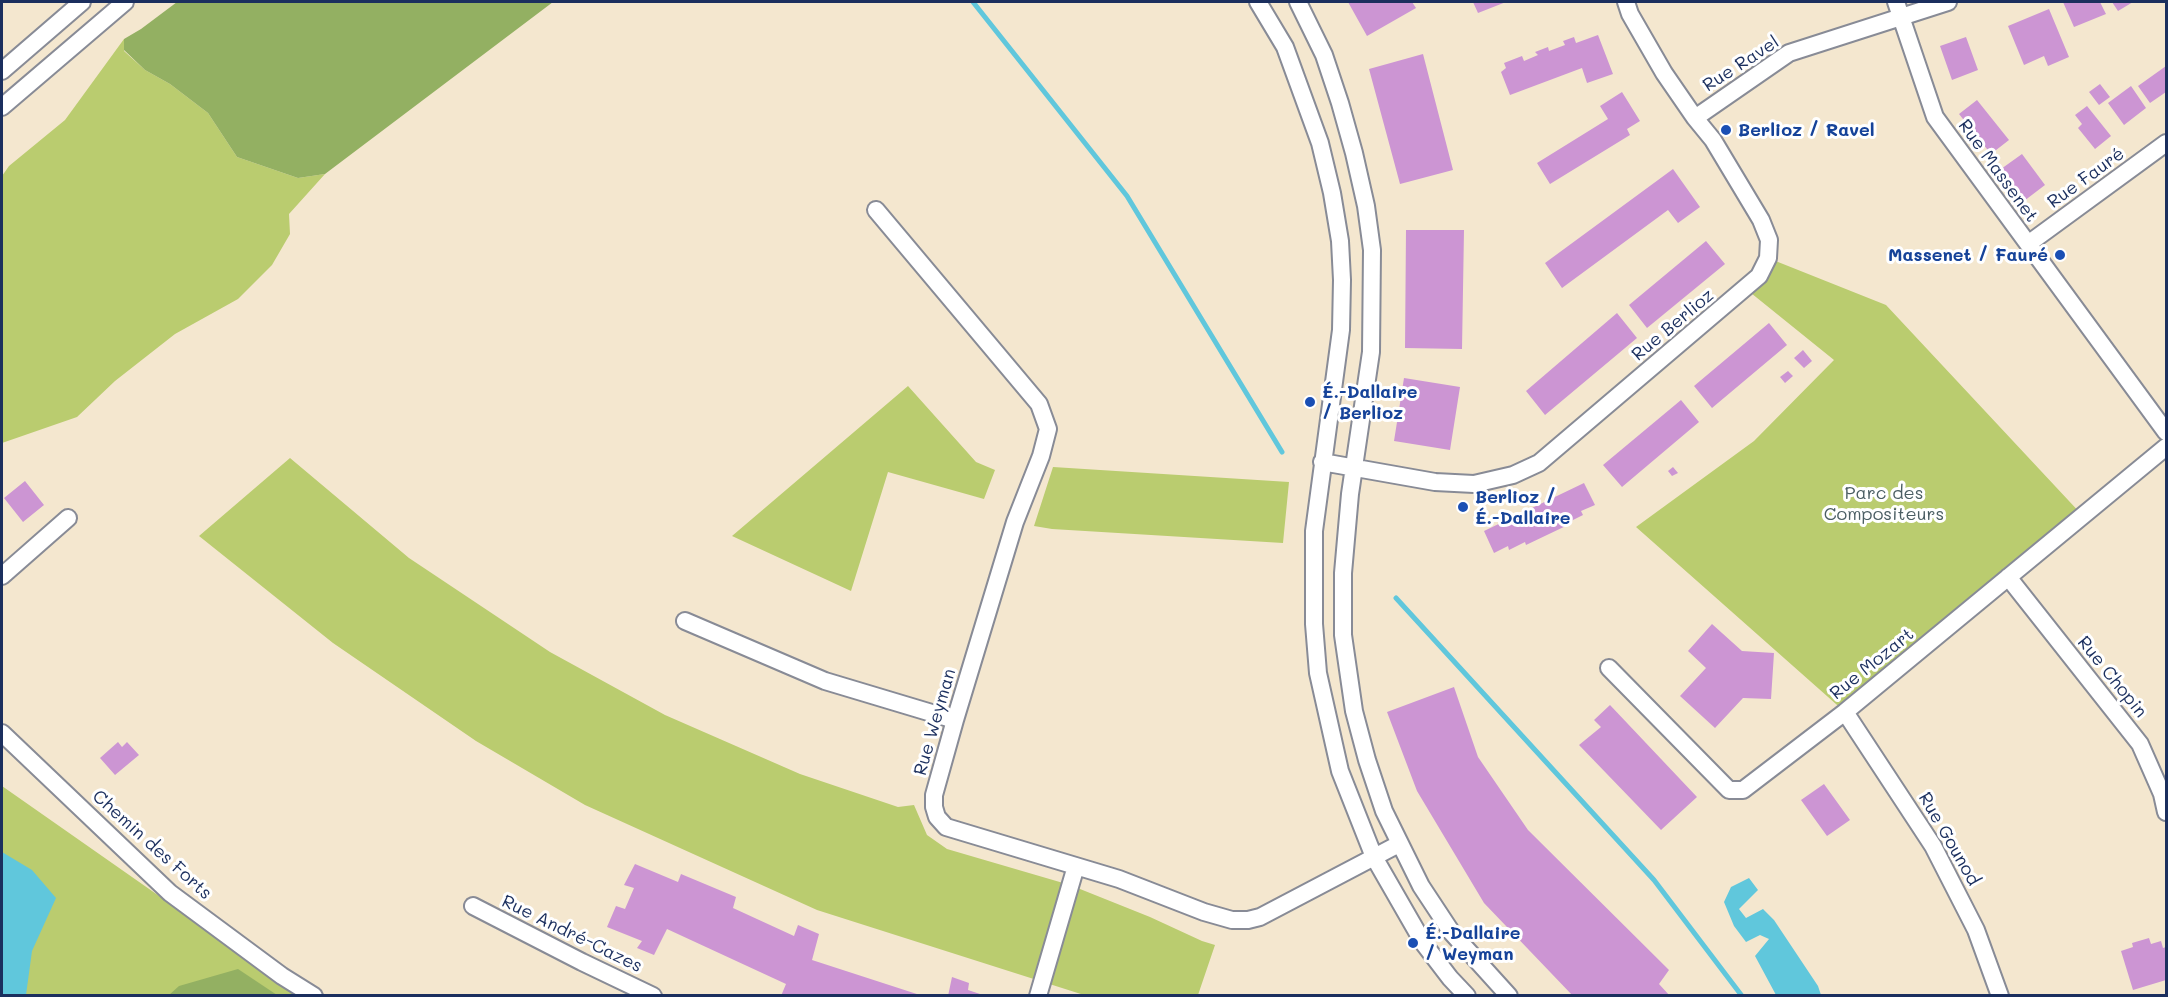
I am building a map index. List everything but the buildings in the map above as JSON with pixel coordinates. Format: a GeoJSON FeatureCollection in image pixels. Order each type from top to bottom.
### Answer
{"type":"FeatureCollection","features":[{"type":"Feature","properties":{"kind":"street"},"geometry":{"type":"LineString","coordinates":[[2,71],[82,2]]}},
{"type":"Feature","properties":{"kind":"street"},"geometry":{"type":"LineString","coordinates":[[2,108],[125,2]]}},
{"type":"Feature","properties":{"kind":"street"},"geometry":{"type":"LineString","coordinates":[[1258,2],[1285,47],[1320,143],[1340,241],[1341,330],[1314,531],[1314,624],[1318,673],[1340,771],[1374,857],[1424,944],[1467,996]]}},
{"type":"Feature","properties":{"kind":"street"},"geometry":{"type":"LineString","coordinates":[[1298,2],[1324,55],[1341,103],[1366,206],[1372,250],[1371,352],[1354,468],[1343,573],[1343,635],[1354,711],[1384,811],[1421,886],[1452,933],[1509,996]]}},
{"type":"Feature","properties":{"kind":"street","name":"Rue Berlioz"},"geometry":{"type":"LineString","coordinates":[[1322,462],[1435,482],[1474,484],[1513,475],[1539,463],[1759,276],[1768,258],[1769,240],[1761,220],[1713,140],[1695,118],[1665,73],[1630,14],[1626,2]]}},
{"type":"Feature","properties":{"kind":"street","name":"Rue Ravel"},"geometry":{"type":"LineString","coordinates":[[1695,118],[1789,53],[1899,9],[1948,2]]}},
{"type":"Feature","properties":{"kind":"street","name":"Rue Massenet"},"geometry":{"type":"LineString","coordinates":[[1899,9],[1935,117],[2166,432]]}},
{"type":"Feature","properties":{"kind":"street","name":"Rue Fauré"},"geometry":{"type":"LineString","coordinates":[[2028,244],[2166,142]]}},
{"type":"Feature","properties":{"kind":"street","name":"Rue Weyman"},"geometry":{"type":"LineString","coordinates":[[876,210],[1039,404],[1048,429],[1041,456],[1015,522],[955,720],[934,795],[937,817],[946,827],[1119,879],[1215,916],[1232,920],[1248,920],[1274,910],[1399,844]]}},
{"type":"Feature","properties":{"kind":"street","name":"Rue Mozart"},"geometry":{"type":"LineString","coordinates":[[1608,668],[1729,790],[1743,790],[1845,712],[2166,447]]}},
{"type":"Feature","properties":{"kind":"street"},"geometry":{"type":"LineString","coordinates":[[2,576],[68,518]]}},
{"type":"Feature","properties":{"kind":"street","name":"Rue Chopin"},"geometry":{"type":"LineString","coordinates":[[2008,578],[2140,744],[2162,794],[2166,812]]}},
{"type":"Feature","properties":{"kind":"street"},"geometry":{"type":"LineString","coordinates":[[685,621],[825,681],[955,720]]}},
{"type":"Feature","properties":{"kind":"street","name":"Rue Gounod"},"geometry":{"type":"LineString","coordinates":[[1845,712],[1933,846],[1976,930],[2000,996]]}},
{"type":"Feature","properties":{"kind":"street","name":"Chemin des Forts"},"geometry":{"type":"LineString","coordinates":[[2,733],[170,893],[282,976],[314,996]]}},
{"type":"Feature","properties":{"kind":"street"},"geometry":{"type":"LineString","coordinates":[[1038,996],[1076,866]]}},
{"type":"Feature","properties":{"kind":"street","name":"Rue André-Cazes"},"geometry":{"type":"LineString","coordinates":[[473,906],[653,996]]}},
{"type":"Feature","properties":{"kind":"green space"},"geometry":{"type":"Polygon","coordinates":[[[177,2],[553,2],[325,174],[298,178],[237,157],[208,113],[170,84],[145,70],[124,50],[124,39],[177,2]]]}},
{"type":"Feature","properties":{"kind":"green space"},"geometry":{"type":"Polygon","coordinates":[[[124,39],[124,51],[145,70],[170,84],[208,113],[237,157],[298,178],[325,174],[289,214],[290,234],[272,265],[238,299],[175,334],[115,381],[77,417],[2,443],[2,176],[9,166],[65,120],[124,39]]]}},
{"type":"Feature","properties":{"kind":"green space","name":"Parc des Compositeurs"},"geometry":{"type":"Polygon","coordinates":[[[1768,258],[1886,305],[2083,516],[1845,712],[1636,527],[1754,441],[1834,360],[1746,289],[1768,258]]]}},
{"type":"Feature","properties":{"kind":"green space"},"geometry":{"type":"Polygon","coordinates":[[[908,386],[976,462],[995,470],[984,499],[888,472],[851,591],[732,536],[908,386]]]}},
{"type":"Feature","properties":{"kind":"green space"},"geometry":{"type":"Polygon","coordinates":[[[290,458],[409,558],[550,652],[665,715],[800,774],[898,807],[914,805],[927,835],[947,849],[1070,885],[1215,945],[1198,995],[1084,995],[817,910],[585,805],[476,741],[333,643],[199,536],[290,458]]]}},
{"type":"Feature","properties":{"kind":"green space"},"geometry":{"type":"Polygon","coordinates":[[[1053,467],[1289,482],[1283,543],[1034,526],[1053,467]]]}},
{"type":"Feature","properties":{"kind":"green space"},"geometry":{"type":"Polygon","coordinates":[[[2,786],[162,898],[309,995],[2,995],[2,786]]]}},
{"type":"Feature","properties":{"kind":"green space"},"geometry":{"type":"Polygon","coordinates":[[[238,969],[277,995],[169,995],[179,986],[238,969]]]}},
{"type":"Feature","properties":{"kind":"water"},"geometry":{"type":"Polygon","coordinates":[[[2,852],[32,870],[56,898],[32,951],[26,995],[2,995],[2,852]]]}},
{"type":"Feature","properties":{"kind":"water"},"geometry":{"type":"Polygon","coordinates":[[[1749,878],[1758,890],[1739,909],[1746,918],[1763,909],[1774,920],[1818,986],[1821,995],[1776,995],[1755,956],[1769,939],[1760,935],[1746,942],[1734,926],[1724,902],[1731,887],[1749,878]]]}},
{"type":"Feature","properties":{"kind":"waterway"},"geometry":{"type":"LineString","coordinates":[[973,2],[1127,196],[1282,452]]}},
{"type":"Feature","properties":{"kind":"waterway"},"geometry":{"type":"LineString","coordinates":[[1396,598],[1654,880],[1742,996]]}},
{"type":"Feature","properties":{"kind":"place","name":"Berlioz / Ravel"},"geometry":{"type":"Point","coordinates":[1726,130]}},
{"type":"Feature","properties":{"kind":"place","name":"Massenet / Fauré"},"geometry":{"type":"Point","coordinates":[2060,255]}},
{"type":"Feature","properties":{"kind":"place","name":"É.-Dallaire / Berlioz"},"geometry":{"type":"Point","coordinates":[1310,402]}},
{"type":"Feature","properties":{"kind":"place","name":"Berlioz / É.-Dallaire"},"geometry":{"type":"Point","coordinates":[1463,507]}},
{"type":"Feature","properties":{"kind":"place","name":"É.-Dallaire / Weyman"},"geometry":{"type":"Point","coordinates":[1413,943]}}]}
